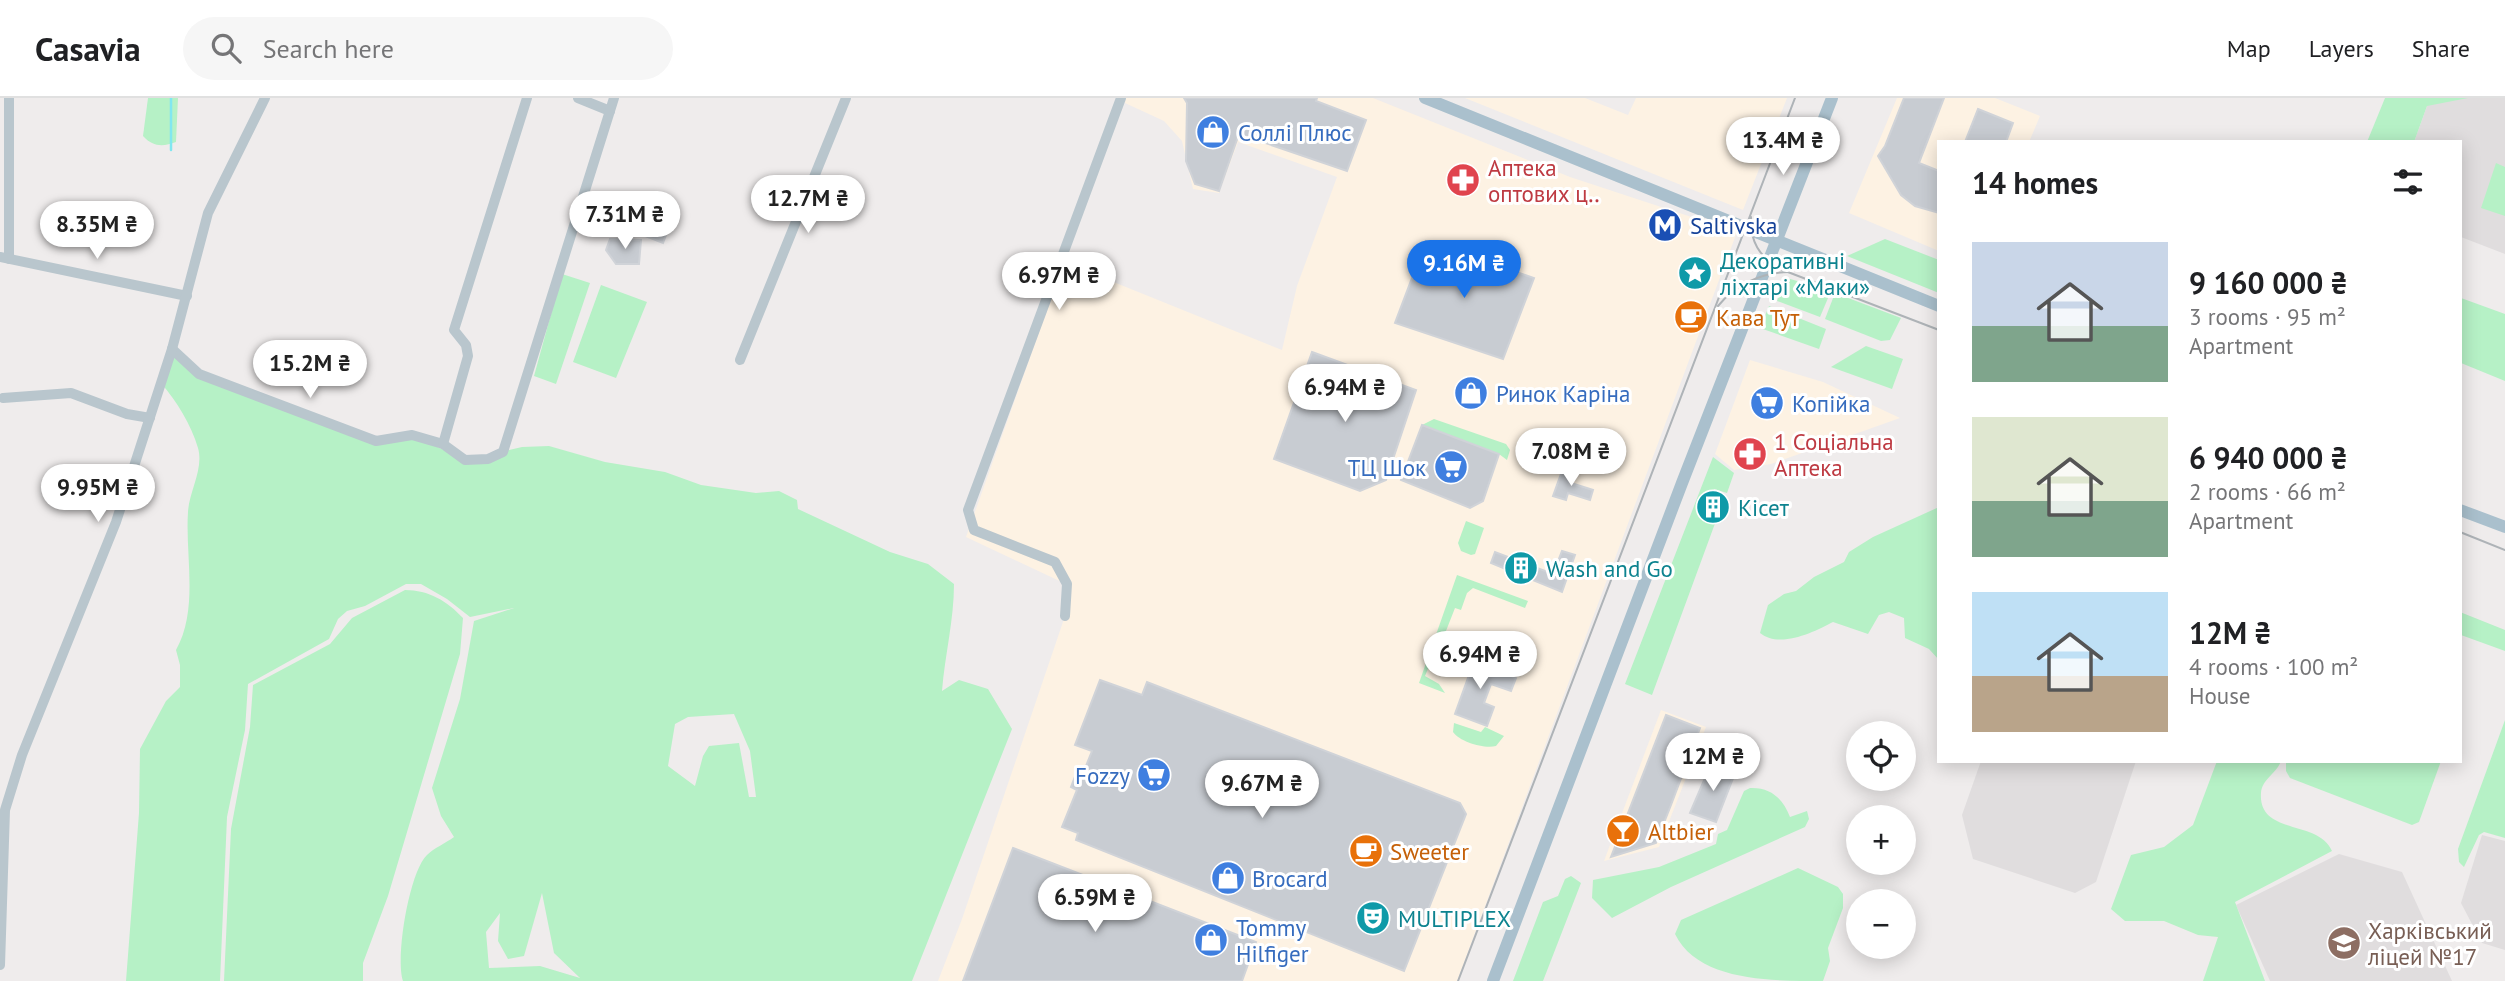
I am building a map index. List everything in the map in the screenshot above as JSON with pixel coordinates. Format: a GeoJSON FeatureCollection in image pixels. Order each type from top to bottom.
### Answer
{"type":"FeatureCollection","features":[{"type":"Feature","properties":{"kind":"main road"},"geometry":{"type":"LineString","coordinates":[[1425,98],[1937,305]]}},
{"type":"Feature","properties":{"kind":"main road"},"geometry":{"type":"LineString","coordinates":[[1493,981],[1832,98]]}},
{"type":"Feature","properties":{"kind":"main road"},"geometry":{"type":"LineString","coordinates":[[2462,511],[2505,527]]}},
{"type":"Feature","properties":{"kind":"street"},"geometry":{"type":"LineString","coordinates":[[9,98],[5,258],[187,296]]}},
{"type":"Feature","properties":{"kind":"street"},"geometry":{"type":"LineString","coordinates":[[0,965],[2,812],[22,755],[116,522],[172,349],[208,213],[265,98]]}},
{"type":"Feature","properties":{"kind":"street"},"geometry":{"type":"LineString","coordinates":[[443,444],[468,356],[466,345],[454,330],[527,98]]}},
{"type":"Feature","properties":{"kind":"street"},"geometry":{"type":"LineString","coordinates":[[578,98],[610,111]]}},
{"type":"Feature","properties":{"kind":"street"},"geometry":{"type":"LineString","coordinates":[[172,349],[199,374],[376,441],[412,435],[443,444],[465,460],[488,459],[503,452],[614,98]]}},
{"type":"Feature","properties":{"kind":"street"},"geometry":{"type":"LineString","coordinates":[[740,360],[846,98]]}},
{"type":"Feature","properties":{"kind":"street"},"geometry":{"type":"LineString","coordinates":[[1065,616],[1067,584],[1055,562],[974,530],[968,510],[1121,98]]}},
{"type":"Feature","properties":{"kind":"street"},"geometry":{"type":"LineString","coordinates":[[3,398],[71,393],[127,414],[150,418]]}},
{"type":"Feature","properties":{"kind":"shaded area"},"geometry":{"type":"Polygon","coordinates":[[[1126,98],[1373,98],[1570,177],[1737,232],[1457,981],[938,981],[962,919],[1065,616],[1066,584],[966,537],[1064,262],[1282,350],[1297,286],[1337,177],[1238,142],[1219,193],[1193,189],[1182,141],[1164,121],[1125,103],[1126,98]]]}},
{"type":"Feature","properties":{"kind":"shaded area"},"geometry":{"type":"Polygon","coordinates":[[[1465,98],[1585,98],[1628,115],[1636,98],[1787,98],[1743,210],[1465,98]]]}},
{"type":"Feature","properties":{"kind":"shaded area"},"geometry":{"type":"Polygon","coordinates":[[[1897,98],[1995,98],[2040,116],[2030,140],[1937,140],[1937,250],[1849,213],[1897,98]]]}},
{"type":"Feature","properties":{"kind":"shaded area"},"geometry":{"type":"Polygon","coordinates":[[[2430,98],[2505,98],[2505,254],[2462,237],[2462,140],[2415,140],[2430,98]]]}},
{"type":"Feature","properties":{"kind":"shaded area"},"geometry":{"type":"Polygon","coordinates":[[[1750,360],[1823,382],[1900,418],[1771,464],[1734,470],[1715,454],[1750,360]]]}},
{"type":"Feature","properties":{"kind":"shaded area"},"geometry":{"type":"Polygon","coordinates":[[[1661,710],[1706,727],[1659,847],[1604,861],[1661,710]]]}},
{"type":"Feature","properties":{"kind":"shaded area"},"geometry":{"type":"Polygon","coordinates":[[[1980,763],[2135,763],[2096,882],[2075,893],[1973,859],[1962,815],[1980,763]]]}},
{"type":"Feature","properties":{"kind":"shaded area"},"geometry":{"type":"Polygon","coordinates":[[[2482,835],[2505,841],[2505,950],[2482,943],[2461,903],[2482,835]]]}},
{"type":"Feature","properties":{"kind":"shaded area","name":"Харківський ліцей №17"},"geometry":{"type":"Polygon","coordinates":[[[2339,854],[2402,872],[2452,981],[2270,981],[2236,905],[2339,854]]]}},
{"type":"Feature","properties":{"kind":"green space"},"geometry":{"type":"Polygon","coordinates":[[[148,98],[178,98],[176,142],[158,145],[143,136],[148,98]]]}},
{"type":"Feature","properties":{"kind":"green space"},"geometry":{"type":"Polygon","coordinates":[[[2385,98],[2468,98],[2427,106],[2415,140],[2368,140],[2385,98]]]}},
{"type":"Feature","properties":{"kind":"green space"},"geometry":{"type":"Polygon","coordinates":[[[2496,163],[2505,167],[2505,216],[2481,208],[2496,163]]]}},
{"type":"Feature","properties":{"kind":"green space"},"geometry":{"type":"Polygon","coordinates":[[[1885,239],[1937,259],[1937,292],[1847,256],[1885,239]]]}},
{"type":"Feature","properties":{"kind":"green space"},"geometry":{"type":"Polygon","coordinates":[[[562,274],[590,283],[556,384],[534,376],[562,274]]]}},
{"type":"Feature","properties":{"kind":"green space"},"geometry":{"type":"Polygon","coordinates":[[[1787,278],[1831,291],[1820,317],[1777,301],[1787,278]]]}},
{"type":"Feature","properties":{"kind":"green space"},"geometry":{"type":"Polygon","coordinates":[[[601,285],[647,302],[616,378],[573,362],[601,285]]]}},
{"type":"Feature","properties":{"kind":"green space"},"geometry":{"type":"Polygon","coordinates":[[[1835,293],[1901,318],[1890,340],[1881,341],[1825,319],[1835,293]]]}},
{"type":"Feature","properties":{"kind":"green space"},"geometry":{"type":"Polygon","coordinates":[[[2462,298],[2505,314],[2505,381],[2462,363],[2462,298]]]}},
{"type":"Feature","properties":{"kind":"green space"},"geometry":{"type":"Polygon","coordinates":[[[1769,306],[1826,329],[1819,349],[1760,328],[1769,306]]]}},
{"type":"Feature","properties":{"kind":"green space"},"geometry":{"type":"Polygon","coordinates":[[[1866,346],[1903,359],[1892,389],[1831,367],[1866,346]]]}},
{"type":"Feature","properties":{"kind":"green space"},"geometry":{"type":"Polygon","coordinates":[[[172,349],[199,374],[376,441],[412,435],[465,460],[522,447],[549,446],[605,462],[665,472],[701,485],[756,493],[779,491],[797,500],[798,509],[890,552],[928,564],[954,584],[942,691],[959,680],[988,689],[1012,729],[912,981],[403,981],[402,936],[409,897],[420,864],[433,850],[454,837],[441,816],[432,788],[460,699],[474,621],[514,608],[470,617],[421,584],[406,584],[365,606],[347,611],[338,619],[329,639],[248,684],[245,730],[227,817],[220,981],[126,981],[139,813],[140,749],[166,701],[180,687],[180,665],[176,650],[187,617],[190,582],[188,512],[199,464],[198,448],[192,430],[161,383],[172,349]],[[734,714],[688,717],[675,724],[668,766],[695,786],[703,756],[709,746],[739,743],[749,797],[756,797],[750,751],[734,714]],[[542,893],[524,956],[508,959],[498,941],[500,913],[486,932],[489,968],[540,966],[580,978],[554,953],[542,893]]]}},
{"type":"Feature","properties":{"kind":"green space"},"geometry":{"type":"Polygon","coordinates":[[[1434,419],[1506,444],[1510,450],[1507,460],[1499,454],[1422,425],[1434,419]]]}},
{"type":"Feature","properties":{"kind":"green space"},"geometry":{"type":"Polygon","coordinates":[[[1713,457],[1734,473],[1727,493],[1714,489],[1706,514],[1717,518],[1652,695],[1625,684],[1713,457]]]}},
{"type":"Feature","properties":{"kind":"green space"},"geometry":{"type":"Polygon","coordinates":[[[1937,508],[1937,658],[1929,649],[1905,638],[1904,618],[1889,612],[1879,615],[1868,634],[1833,622],[1807,634],[1787,639],[1768,638],[1760,633],[1768,605],[1844,562],[1849,552],[1873,537],[1937,508]]]}},
{"type":"Feature","properties":{"kind":"green space"},"geometry":{"type":"Polygon","coordinates":[[[1466,521],[1484,528],[1475,554],[1471,555],[1461,551],[1458,543],[1466,521]]]}},
{"type":"Feature","properties":{"kind":"green space"},"geometry":{"type":"Polygon","coordinates":[[[1457,575],[1528,601],[1525,608],[1473,588],[1467,593],[1461,610],[1455,608],[1444,636],[1449,639],[1440,659],[1432,659],[1425,676],[1439,684],[1445,693],[1419,683],[1457,575]]]}},
{"type":"Feature","properties":{"kind":"green space"},"geometry":{"type":"Polygon","coordinates":[[[405,590],[422,592],[437,598],[451,606],[463,618],[460,654],[388,896],[363,963],[363,981],[224,981],[231,829],[250,727],[253,685],[330,644],[352,618],[405,590]]]}},
{"type":"Feature","properties":{"kind":"green space"},"geometry":{"type":"Polygon","coordinates":[[[2462,613],[2505,630],[2505,651],[2462,635],[2462,613]]]}},
{"type":"Feature","properties":{"kind":"green space"},"geometry":{"type":"Polygon","coordinates":[[[2505,720],[2505,838],[2484,832],[2479,835],[2464,867],[2459,862],[2458,849],[2505,720]]]}},
{"type":"Feature","properties":{"kind":"green space"},"geometry":{"type":"Polygon","coordinates":[[[1454,723],[1481,732],[1485,727],[1504,736],[1496,746],[1479,746],[1456,736],[1453,732],[1454,723]]]}},
{"type":"Feature","properties":{"kind":"green space"},"geometry":{"type":"Polygon","coordinates":[[[2216,763],[2280,763],[2262,788],[2263,807],[2269,816],[2279,822],[2315,834],[2325,841],[2332,851],[2235,902],[2265,981],[2203,981],[2218,937],[2198,935],[2164,921],[2125,921],[2111,909],[2131,855],[2164,847],[2193,825],[2216,763]]]}},
{"type":"Feature","properties":{"kind":"green space"},"geometry":{"type":"Polygon","coordinates":[[[2286,763],[2440,763],[2419,822],[2412,825],[2290,778],[2286,763]]]}},
{"type":"Feature","properties":{"kind":"green space"},"geometry":{"type":"Polygon","coordinates":[[[1750,788],[1775,795],[1790,817],[1807,811],[1809,819],[1805,827],[1671,887],[1612,918],[1592,898],[1593,880],[1659,867],[1716,844],[1718,834],[1727,830],[1744,791],[1750,788]]]}},
{"type":"Feature","properties":{"kind":"green space"},"geometry":{"type":"Polygon","coordinates":[[[1798,868],[1838,887],[1843,894],[1843,908],[1828,948],[1830,961],[1823,981],[1759,979],[1718,970],[1686,950],[1675,934],[1681,920],[1798,868]]]}},
{"type":"Feature","properties":{"kind":"green space"},"geometry":{"type":"Polygon","coordinates":[[[1571,876],[1581,883],[1543,981],[1513,981],[1543,902],[1558,896],[1565,879],[1571,876]]]}},
{"type":"Feature","properties":{"kind":"building"},"geometry":{"type":"Polygon","coordinates":[[[1184,98],[1317,98],[1316,101],[1366,120],[1347,171],[1239,134],[1219,191],[1195,184],[1186,161],[1187,103],[1184,98]]]}},
{"type":"Feature","properties":{"kind":"building"},"geometry":{"type":"Polygon","coordinates":[[[1904,98],[1944,98],[1919,163],[1937,170],[1937,212],[1915,206],[1901,195],[1878,156],[1885,146],[1904,98]]]}},
{"type":"Feature","properties":{"kind":"building"},"geometry":{"type":"Polygon","coordinates":[[[1978,109],[2013,123],[2007,140],[1966,140],[1978,109]]]}},
{"type":"Feature","properties":{"kind":"building"},"geometry":{"type":"Polygon","coordinates":[[[618,194],[674,214],[663,243],[609,222],[618,194]]]}},
{"type":"Feature","properties":{"kind":"building"},"geometry":{"type":"Polygon","coordinates":[[[610,239],[641,240],[639,264],[616,264],[606,250],[610,239]]]}},
{"type":"Feature","properties":{"kind":"building"},"geometry":{"type":"Polygon","coordinates":[[[1426,241],[1534,278],[1503,359],[1395,323],[1426,241]]]}},
{"type":"Feature","properties":{"kind":"building"},"geometry":{"type":"Polygon","coordinates":[[[1312,352],[1416,390],[1386,480],[1360,491],[1274,459],[1312,352]]]}},
{"type":"Feature","properties":{"kind":"building","name":"ТЦ Шок"},"geometry":{"type":"Polygon","coordinates":[[[1422,425],[1499,454],[1483,501],[1470,508],[1401,480],[1422,425]]]}},
{"type":"Feature","properties":{"kind":"building"},"geometry":{"type":"Polygon","coordinates":[[[1562,471],[1573,475],[1571,483],[1593,490],[1590,500],[1568,493],[1566,500],[1553,496],[1562,471]]]}},
{"type":"Feature","properties":{"kind":"building"},"geometry":{"type":"Polygon","coordinates":[[[1562,551],[1575,555],[1562,592],[1491,563],[1495,552],[1553,574],[1562,551]]]}},
{"type":"Feature","properties":{"kind":"building"},"geometry":{"type":"Polygon","coordinates":[[[1463,658],[1516,678],[1511,691],[1491,684],[1484,703],[1494,707],[1487,726],[1455,714],[1469,675],[1459,671],[1463,658]]]}},
{"type":"Feature","properties":{"kind":"building"},"geometry":{"type":"Polygon","coordinates":[[[1100,680],[1142,695],[1147,682],[1460,803],[1466,814],[1404,971],[1076,840],[1078,833],[1062,827],[1077,790],[1071,787],[1076,774],[1082,776],[1092,751],[1075,745],[1100,680]]]}},
{"type":"Feature","properties":{"kind":"building"},"geometry":{"type":"Polygon","coordinates":[[[1666,715],[1700,728],[1671,805],[1656,843],[1611,857],[1666,715]]]}},
{"type":"Feature","properties":{"kind":"building"},"geometry":{"type":"Polygon","coordinates":[[[1711,764],[1735,773],[1716,822],[1690,813],[1711,764]]]}},
{"type":"Feature","properties":{"kind":"building"},"geometry":{"type":"Polygon","coordinates":[[[1013,848],[1256,942],[1242,981],[963,981],[1013,848]]]}},
{"type":"Feature","properties":{"kind":"waterway"},"geometry":{"type":"LineString","coordinates":[[171,98],[171,150]]}},
{"type":"Feature","properties":{"kind":"tram line"},"geometry":{"type":"LineString","coordinates":[[1458,981],[1795,98]]}},
{"type":"Feature","properties":{"kind":"tram line"},"geometry":{"type":"LineString","coordinates":[[1751,217],[1752,234],[1757,248],[1780,269],[1937,329]]}},
{"type":"Feature","properties":{"kind":"tram line"},"geometry":{"type":"LineString","coordinates":[[1718,306],[1732,292],[1750,281],[1769,274],[1789,272]]}},
{"type":"Feature","properties":{"kind":"tram line"},"geometry":{"type":"LineString","coordinates":[[2462,533],[2505,550]]}},
{"type":"Feature","properties":{"kind":"place","name":"Соллі Плюс"},"geometry":{"type":"Point","coordinates":[1213,132]}},
{"type":"Feature","properties":{"kind":"place","name":"Аптека оптових ц‥"},"geometry":{"type":"Point","coordinates":[1463,180]}},
{"type":"Feature","properties":{"kind":"place","name":"Saltivska"},"geometry":{"type":"Point","coordinates":[1665,225]}},
{"type":"Feature","properties":{"kind":"place","name":"Декоративні ліхтарі «Маки»"},"geometry":{"type":"Point","coordinates":[1695,273]}},
{"type":"Feature","properties":{"kind":"place","name":"Кава Тут"},"geometry":{"type":"Point","coordinates":[1691,317]}},
{"type":"Feature","properties":{"kind":"place","name":"Ринок Каріна"},"geometry":{"type":"Point","coordinates":[1471,393]}},
{"type":"Feature","properties":{"kind":"place","name":"Копійка"},"geometry":{"type":"Point","coordinates":[1767,403]}},
{"type":"Feature","properties":{"kind":"place","name":"1 Соціальна Аптека"},"geometry":{"type":"Point","coordinates":[1750,454]}},
{"type":"Feature","properties":{"kind":"place","name":"ТЦ Шок"},"geometry":{"type":"Point","coordinates":[1451,467]}},
{"type":"Feature","properties":{"kind":"place","name":"Кісет"},"geometry":{"type":"Point","coordinates":[1713,507]}},
{"type":"Feature","properties":{"kind":"place","name":"Wash and Go"},"geometry":{"type":"Point","coordinates":[1521,568]}},
{"type":"Feature","properties":{"kind":"place","name":"Fozzy"},"geometry":{"type":"Point","coordinates":[1154,775]}},
{"type":"Feature","properties":{"kind":"place","name":"Altbier"},"geometry":{"type":"Point","coordinates":[1623,831]}},
{"type":"Feature","properties":{"kind":"place","name":"Sweeter"},"geometry":{"type":"Point","coordinates":[1366,851]}},
{"type":"Feature","properties":{"kind":"place","name":"Brocard"},"geometry":{"type":"Point","coordinates":[1228,878]}},
{"type":"Feature","properties":{"kind":"place","name":"MULTIPLEX"},"geometry":{"type":"Point","coordinates":[1373,918]}},
{"type":"Feature","properties":{"kind":"place","name":"Tommy Hilfiger"},"geometry":{"type":"Point","coordinates":[1211,940]}},
{"type":"Feature","properties":{"kind":"place","name":"Харківський ліцей №17"},"geometry":{"type":"Point","coordinates":[2344,943]}}]}
